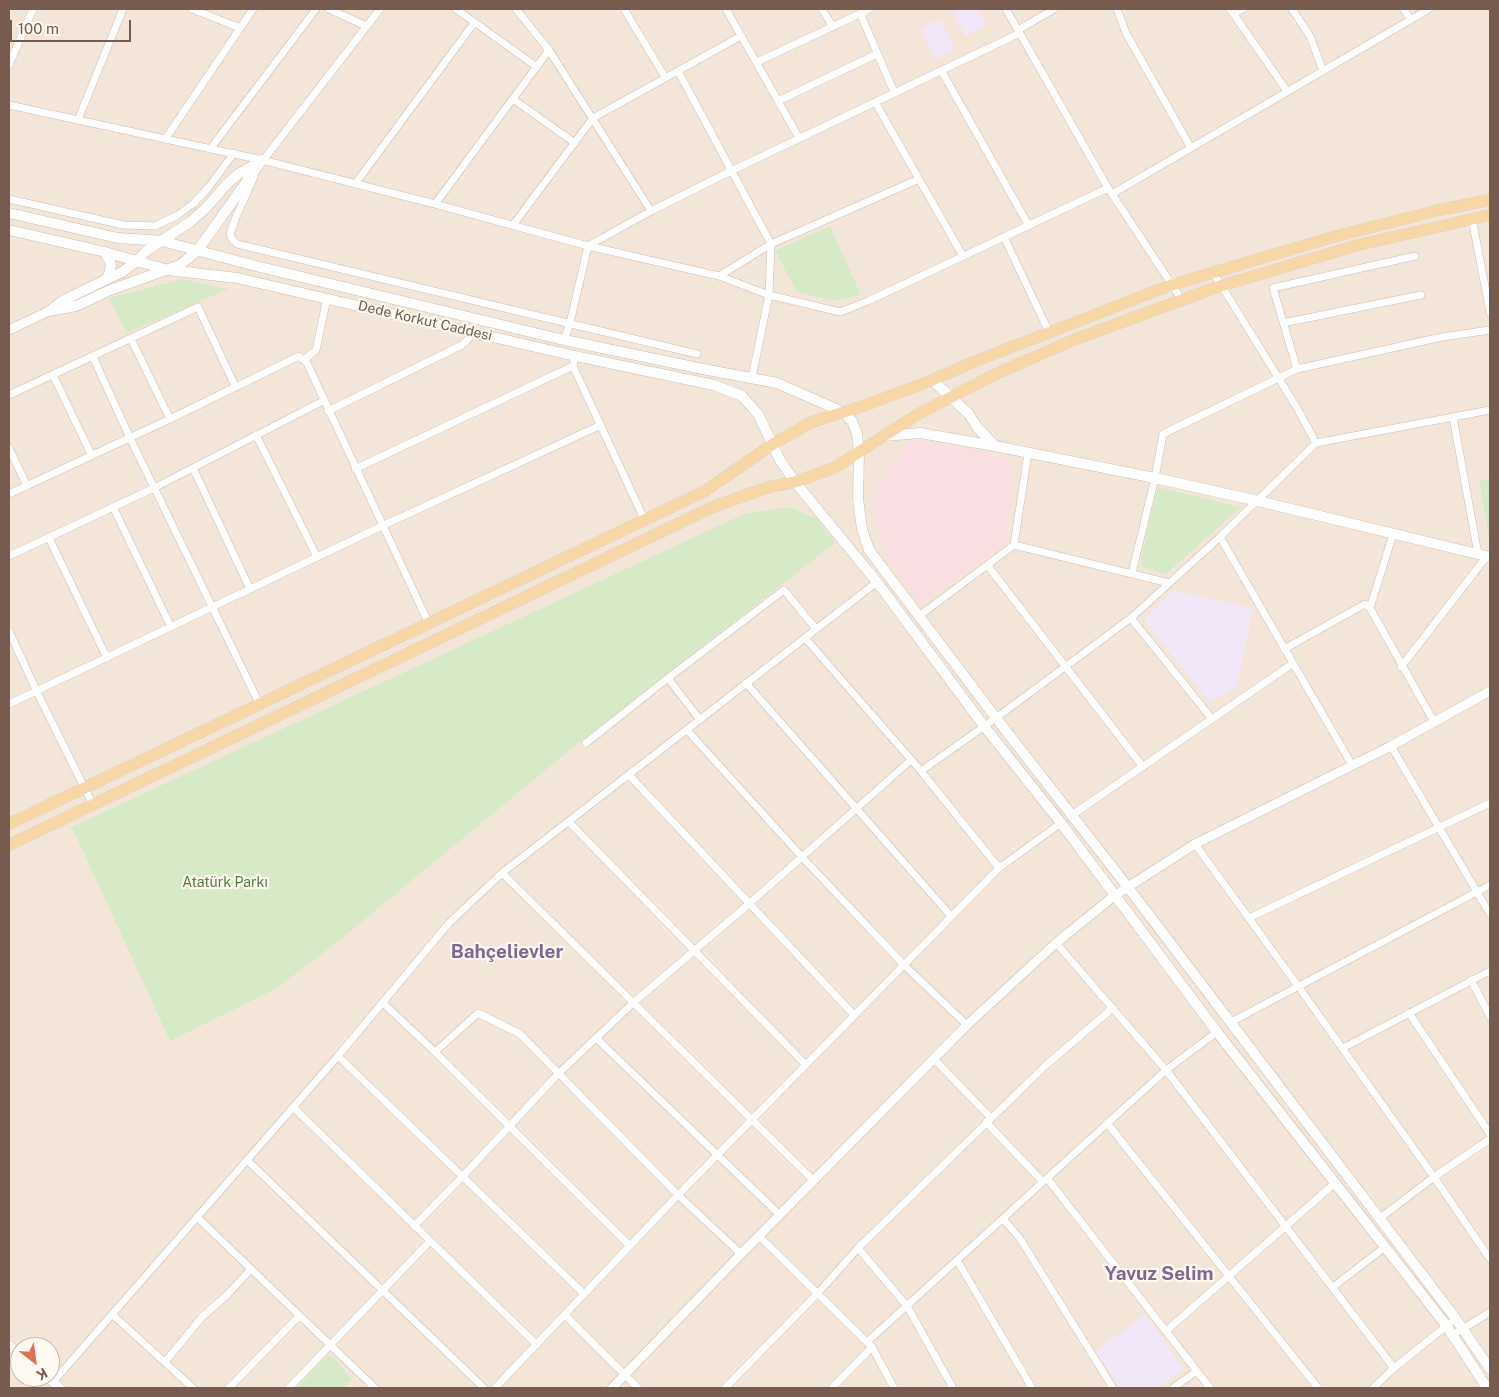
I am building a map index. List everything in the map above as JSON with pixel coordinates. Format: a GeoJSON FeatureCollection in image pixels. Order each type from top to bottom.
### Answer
{"type":"FeatureCollection","features":[{"type":"Feature","properties":{"kind":"main road"},"geometry":{"type":"LineString","coordinates":[[49,311],[64,300],[104,282],[136,262],[146,251],[190,222],[237,176],[262,160]]}},
{"type":"Feature","properties":{"kind":"main road"},"geometry":{"type":"LineString","coordinates":[[49,311],[76,306],[110,290],[180,265],[198,250],[262,160]]}},
{"type":"Feature","properties":{"kind":"main road"},"geometry":{"type":"LineString","coordinates":[[9,824],[645,522],[705,491],[773,444],[812,422],[932,380],[1171,285],[1333,236],[1439,210],[1490,200]]}},
{"type":"Feature","properties":{"kind":"main road","name":"Dede Korkut Caddesi"},"geometry":{"type":"LineString","coordinates":[[9,213],[118,238],[162,241],[256,266],[564,340],[703,369],[752,377],[777,383],[843,412]]}},
{"type":"Feature","properties":{"kind":"main road"},"geometry":{"type":"LineString","coordinates":[[9,845],[715,506],[769,487],[795,482],[834,468],[918,414],[951,396],[1000,372],[1076,339],[1220,286],[1358,245],[1490,215]]}},
{"type":"Feature","properties":{"kind":"main road","name":"Dede Korkut Caddesi"},"geometry":{"type":"LineString","coordinates":[[9,230],[105,252],[168,270],[237,278],[327,298],[471,332],[574,361],[714,386],[742,396],[758,414],[780,460],[795,482],[877,582],[1217,1032],[1446,1325],[1487,1388]]}},
{"type":"Feature","properties":{"kind":"main road"},"geometry":{"type":"LineString","coordinates":[[104,282],[109,275],[112,264],[105,252]]}},
{"type":"Feature","properties":{"kind":"main road"},"geometry":{"type":"LineString","coordinates":[[932,380],[969,414],[977,427],[995,446]]}},
{"type":"Feature","properties":{"kind":"main road"},"geometry":{"type":"LineString","coordinates":[[843,412],[852,421],[857,434],[859,452],[858,499],[862,529],[869,550],[1380,1218],[1456,1319],[1490,1369]]}},
{"type":"Feature","properties":{"kind":"main road"},"geometry":{"type":"LineString","coordinates":[[884,436],[920,433],[1028,452],[1258,501],[1485,555]]}},
{"type":"Feature","properties":{"kind":"street"},"geometry":{"type":"LineString","coordinates":[[9,65],[33,9]]}},
{"type":"Feature","properties":{"kind":"street"},"geometry":{"type":"LineString","coordinates":[[78,120],[123,9]]}},
{"type":"Feature","properties":{"kind":"street"},"geometry":{"type":"LineString","coordinates":[[192,9],[240,28]]}},
{"type":"Feature","properties":{"kind":"street"},"geometry":{"type":"LineString","coordinates":[[166,138],[253,9]]}},
{"type":"Feature","properties":{"kind":"street"},"geometry":{"type":"LineString","coordinates":[[211,148],[316,9]]}},
{"type":"Feature","properties":{"kind":"street"},"geometry":{"type":"LineString","coordinates":[[329,9],[366,26]]}},
{"type":"Feature","properties":{"kind":"street"},"geometry":{"type":"LineString","coordinates":[[380,9],[262,160],[230,234],[237,244],[697,354]]}},
{"type":"Feature","properties":{"kind":"street"},"geometry":{"type":"LineString","coordinates":[[456,9],[537,66]]}},
{"type":"Feature","properties":{"kind":"street"},"geometry":{"type":"LineString","coordinates":[[516,9],[549,50],[652,211]]}},
{"type":"Feature","properties":{"kind":"street"},"geometry":{"type":"LineString","coordinates":[[624,9],[665,77]]}},
{"type":"Feature","properties":{"kind":"street"},"geometry":{"type":"LineString","coordinates":[[726,9],[799,138]]}},
{"type":"Feature","properties":{"kind":"street"},"geometry":{"type":"LineString","coordinates":[[822,9],[832,27]]}},
{"type":"Feature","properties":{"kind":"street"},"geometry":{"type":"LineString","coordinates":[[757,62],[870,9]]}},
{"type":"Feature","properties":{"kind":"street"},"geometry":{"type":"LineString","coordinates":[[1006,9],[1110,191],[1182,300]]}},
{"type":"Feature","properties":{"kind":"street"},"geometry":{"type":"LineString","coordinates":[[564,340],[570,323],[588,246],[731,171],[1019,32],[1054,9]]}},
{"type":"Feature","properties":{"kind":"street"},"geometry":{"type":"LineString","coordinates":[[1117,9],[1126,33],[1191,148]]}},
{"type":"Feature","properties":{"kind":"street"},"geometry":{"type":"LineString","coordinates":[[1243,9],[1232,12],[1287,92]]}},
{"type":"Feature","properties":{"kind":"street"},"geometry":{"type":"LineString","coordinates":[[1292,9],[1310,36],[1323,71]]}},
{"type":"Feature","properties":{"kind":"street"},"geometry":{"type":"LineString","coordinates":[[1404,9],[1410,19]]}},
{"type":"Feature","properties":{"kind":"street"},"geometry":{"type":"LineString","coordinates":[[9,105],[234,153],[435,204],[588,246],[719,276],[769,295],[840,312],[1110,191],[1191,148],[1429,9]]}},
{"type":"Feature","properties":{"kind":"street"},"geometry":{"type":"LineString","coordinates":[[860,13],[894,92]]}},
{"type":"Feature","properties":{"kind":"street"},"geometry":{"type":"LineString","coordinates":[[355,184],[474,23]]}},
{"type":"Feature","properties":{"kind":"street"},"geometry":{"type":"LineString","coordinates":[[513,226],[593,118],[741,36]]}},
{"type":"Feature","properties":{"kind":"street"},"geometry":{"type":"LineString","coordinates":[[435,204],[549,50]]}},
{"type":"Feature","properties":{"kind":"street"},"geometry":{"type":"LineString","coordinates":[[778,101],[877,54]]}},
{"type":"Feature","properties":{"kind":"street"},"geometry":{"type":"LineString","coordinates":[[942,70],[1029,226]]}},
{"type":"Feature","properties":{"kind":"street"},"geometry":{"type":"LineString","coordinates":[[678,71],[770,244],[769,295],[752,377]]}},
{"type":"Feature","properties":{"kind":"street"},"geometry":{"type":"LineString","coordinates":[[513,99],[575,143]]}},
{"type":"Feature","properties":{"kind":"street"},"geometry":{"type":"LineString","coordinates":[[875,102],[963,256]]}},
{"type":"Feature","properties":{"kind":"street"},"geometry":{"type":"LineString","coordinates":[[9,199],[123,225],[155,226],[178,215],[194,203],[208,188],[234,153]]}},
{"type":"Feature","properties":{"kind":"street"},"geometry":{"type":"LineString","coordinates":[[719,276],[770,244],[919,178]]}},
{"type":"Feature","properties":{"kind":"street"},"geometry":{"type":"LineString","coordinates":[[1472,218],[1490,312]]}},
{"type":"Feature","properties":{"kind":"street"},"geometry":{"type":"LineString","coordinates":[[1004,237],[1049,332]]}},
{"type":"Feature","properties":{"kind":"street"},"geometry":{"type":"LineString","coordinates":[[1297,369],[1273,288],[1414,256]]}},
{"type":"Feature","properties":{"kind":"street"},"geometry":{"type":"LineString","coordinates":[[1213,272],[1316,443]]}},
{"type":"Feature","properties":{"kind":"street"},"geometry":{"type":"LineString","coordinates":[[1284,323],[1421,295]]}},
{"type":"Feature","properties":{"kind":"street"},"geometry":{"type":"LineString","coordinates":[[304,360],[316,350],[327,298]]}},
{"type":"Feature","properties":{"kind":"street"},"geometry":{"type":"LineString","coordinates":[[9,395],[198,307],[236,386]]}},
{"type":"Feature","properties":{"kind":"street"},"geometry":{"type":"LineString","coordinates":[[9,330],[49,311]]}},
{"type":"Feature","properties":{"kind":"street"},"geometry":{"type":"LineString","coordinates":[[1132,573],[1155,478],[1163,434],[1297,369],[1442,337],[1490,330]]}},
{"type":"Feature","properties":{"kind":"street"},"geometry":{"type":"LineString","coordinates":[[328,411],[462,345],[467,341],[471,332]]}},
{"type":"Feature","properties":{"kind":"street"},"geometry":{"type":"LineString","coordinates":[[131,339],[170,419]]}},
{"type":"Feature","properties":{"kind":"street"},"geometry":{"type":"LineString","coordinates":[[9,494],[170,419],[297,356],[304,360],[429,624]]}},
{"type":"Feature","properties":{"kind":"street"},"geometry":{"type":"LineString","coordinates":[[93,357],[211,608],[260,705]]}},
{"type":"Feature","properties":{"kind":"street"},"geometry":{"type":"LineString","coordinates":[[355,468],[574,361],[645,522]]}},
{"type":"Feature","properties":{"kind":"street"},"geometry":{"type":"LineString","coordinates":[[53,375],[92,456]]}},
{"type":"Feature","properties":{"kind":"street"},"geometry":{"type":"LineString","coordinates":[[9,556],[154,488],[324,401]]}},
{"type":"Feature","properties":{"kind":"street"},"geometry":{"type":"LineString","coordinates":[[921,771],[1131,618],[1220,537],[1316,443],[1490,410]]}},
{"type":"Feature","properties":{"kind":"street"},"geometry":{"type":"LineString","coordinates":[[1401,667],[1485,555],[1453,417]]}},
{"type":"Feature","properties":{"kind":"street"},"geometry":{"type":"LineString","coordinates":[[9,704],[382,526],[601,425]]}},
{"type":"Feature","properties":{"kind":"street"},"geometry":{"type":"LineString","coordinates":[[256,435],[317,557]]}},
{"type":"Feature","properties":{"kind":"street"},"geometry":{"type":"LineString","coordinates":[[9,448],[27,486]]}},
{"type":"Feature","properties":{"kind":"street"},"geometry":{"type":"LineString","coordinates":[[919,616],[1014,545],[1028,452]]}},
{"type":"Feature","properties":{"kind":"street"},"geometry":{"type":"LineString","coordinates":[[192,468],[250,590]]}},
{"type":"Feature","properties":{"kind":"street"},"geometry":{"type":"LineString","coordinates":[[113,507],[170,628]]}},
{"type":"Feature","properties":{"kind":"street"},"geometry":{"type":"LineString","coordinates":[[1370,608],[1393,534]]}},
{"type":"Feature","properties":{"kind":"street"},"geometry":{"type":"LineString","coordinates":[[1220,537],[1352,765]]}},
{"type":"Feature","properties":{"kind":"street"},"geometry":{"type":"LineString","coordinates":[[49,538],[108,658]]}},
{"type":"Feature","properties":{"kind":"street"},"geometry":{"type":"LineString","coordinates":[[1014,545],[1169,583]]}},
{"type":"Feature","properties":{"kind":"street"},"geometry":{"type":"LineString","coordinates":[[988,566],[1144,768]]}},
{"type":"Feature","properties":{"kind":"street"},"geometry":{"type":"LineString","coordinates":[[60,1374],[338,1056],[449,923],[502,873],[877,582]]}},
{"type":"Feature","properties":{"kind":"street"},"geometry":{"type":"LineString","coordinates":[[586,743],[784,590],[816,629]]}},
{"type":"Feature","properties":{"kind":"street"},"geometry":{"type":"LineString","coordinates":[[1284,649],[1365,604],[1370,608],[1401,667],[1434,722]]}},
{"type":"Feature","properties":{"kind":"street"},"geometry":{"type":"LineString","coordinates":[[1131,618],[1212,719]]}},
{"type":"Feature","properties":{"kind":"street"},"geometry":{"type":"LineString","coordinates":[[9,631],[93,804]]}},
{"type":"Feature","properties":{"kind":"street"},"geometry":{"type":"LineString","coordinates":[[805,638],[921,771],[999,868]]}},
{"type":"Feature","properties":{"kind":"street"},"geometry":{"type":"LineString","coordinates":[[1072,815],[1144,768],[1292,664]]}},
{"type":"Feature","properties":{"kind":"street"},"geometry":{"type":"LineString","coordinates":[[668,678],[700,720]]}},
{"type":"Feature","properties":{"kind":"street"},"geometry":{"type":"LineString","coordinates":[[746,683],[951,916]]}},
{"type":"Feature","properties":{"kind":"street"},"geometry":{"type":"LineString","coordinates":[[612,1388],[780,1214],[967,1025],[1056,943],[1114,896],[1195,844],[1391,746],[1490,691]]}},
{"type":"Feature","properties":{"kind":"street"},"geometry":{"type":"LineString","coordinates":[[687,730],[802,857],[904,965],[967,1025]]}},
{"type":"Feature","properties":{"kind":"street"},"geometry":{"type":"LineString","coordinates":[[1391,746],[1490,914]]}},
{"type":"Feature","properties":{"kind":"street"},"geometry":{"type":"LineString","coordinates":[[414,1226],[558,1074],[596,1038],[911,760]]}},
{"type":"Feature","properties":{"kind":"street"},"geometry":{"type":"LineString","coordinates":[[629,776],[854,1015]]}},
{"type":"Feature","properties":{"kind":"street"},"geometry":{"type":"LineString","coordinates":[[1249,918],[1438,826],[1490,803]]}},
{"type":"Feature","properties":{"kind":"street"},"geometry":{"type":"LineString","coordinates":[[568,822],[806,1065]]}},
{"type":"Feature","properties":{"kind":"street"},"geometry":{"type":"LineString","coordinates":[[495,1388],[678,1195],[999,868],[1060,823]]}},
{"type":"Feature","properties":{"kind":"street"},"geometry":{"type":"LineString","coordinates":[[1195,844],[1343,1048],[1490,1259]]}},
{"type":"Feature","properties":{"kind":"street"},"geometry":{"type":"LineString","coordinates":[[502,873],[814,1181]]}},
{"type":"Feature","properties":{"kind":"street"},"geometry":{"type":"LineString","coordinates":[[1231,1022],[1490,885]]}},
{"type":"Feature","properties":{"kind":"street"},"geometry":{"type":"LineString","coordinates":[[1056,943],[1166,1070],[1394,1368]]}},
{"type":"Feature","properties":{"kind":"street"},"geometry":{"type":"LineString","coordinates":[[1343,1048],[1490,971]]}},
{"type":"Feature","properties":{"kind":"street"},"geometry":{"type":"LineString","coordinates":[[1472,980],[1490,1016]]}},
{"type":"Feature","properties":{"kind":"street"},"geometry":{"type":"LineString","coordinates":[[383,1003],[435,1052],[630,1246]]}},
{"type":"Feature","properties":{"kind":"street"},"geometry":{"type":"LineString","coordinates":[[725,1388],[858,1248],[988,1120],[1046,1065],[1112,1007]]}},
{"type":"Feature","properties":{"kind":"street"},"geometry":{"type":"LineString","coordinates":[[435,1052],[478,1013],[520,1034],[678,1195],[741,1254]]}},
{"type":"Feature","properties":{"kind":"street"},"geometry":{"type":"LineString","coordinates":[[1409,1013],[1490,1134]]}},
{"type":"Feature","properties":{"kind":"street"},"geometry":{"type":"LineString","coordinates":[[832,1388],[907,1306],[1166,1070],[1217,1032]]}},
{"type":"Feature","properties":{"kind":"street"},"geometry":{"type":"LineString","coordinates":[[596,1038],[717,1156],[780,1214]]}},
{"type":"Feature","properties":{"kind":"street"},"geometry":{"type":"LineString","coordinates":[[338,1056],[584,1294]]}},
{"type":"Feature","properties":{"kind":"street"},"geometry":{"type":"LineString","coordinates":[[934,1059],[1045,1180],[1210,1388]]}},
{"type":"Feature","properties":{"kind":"street"},"geometry":{"type":"LineString","coordinates":[[293,1107],[537,1345]]}},
{"type":"Feature","properties":{"kind":"street"},"geometry":{"type":"LineString","coordinates":[[1107,1123],[1318,1388]]}},
{"type":"Feature","properties":{"kind":"street"},"geometry":{"type":"LineString","coordinates":[[1380,1218],[1434,1177],[1490,1139]]}},
{"type":"Feature","properties":{"kind":"street"},"geometry":{"type":"LineString","coordinates":[[247,1160],[484,1388]]}},
{"type":"Feature","properties":{"kind":"street"},"geometry":{"type":"LineString","coordinates":[[1166,1331],[1335,1183]]}},
{"type":"Feature","properties":{"kind":"street"},"geometry":{"type":"LineString","coordinates":[[197,1217],[375,1388]]}},
{"type":"Feature","properties":{"kind":"street"},"geometry":{"type":"LineString","coordinates":[[1003,1219],[1019,1237],[1113,1388]]}},
{"type":"Feature","properties":{"kind":"street"},"geometry":{"type":"LineString","coordinates":[[759,1236],[870,1345],[894,1388]]}},
{"type":"Feature","properties":{"kind":"street"},"geometry":{"type":"LineString","coordinates":[[289,1388],[430,1241]]}},
{"type":"Feature","properties":{"kind":"street"},"geometry":{"type":"LineString","coordinates":[[1333,1287],[1385,1247]]}},
{"type":"Feature","properties":{"kind":"street"},"geometry":{"type":"LineString","coordinates":[[858,1248],[907,1306],[952,1388]]}},
{"type":"Feature","properties":{"kind":"street"},"geometry":{"type":"LineString","coordinates":[[957,1260],[1032,1388]]}},
{"type":"Feature","properties":{"kind":"street"},"geometry":{"type":"LineString","coordinates":[[165,1362],[202,1317],[227,1296],[251,1269]]}},
{"type":"Feature","properties":{"kind":"street"},"geometry":{"type":"LineString","coordinates":[[1453,1335],[1490,1312]]}},
{"type":"Feature","properties":{"kind":"street"},"geometry":{"type":"LineString","coordinates":[[113,1315],[193,1388]]}},
{"type":"Feature","properties":{"kind":"street"},"geometry":{"type":"LineString","coordinates":[[565,1315],[638,1388]]}},
{"type":"Feature","properties":{"kind":"street"},"geometry":{"type":"LineString","coordinates":[[229,1388],[299,1316]]}},
{"type":"Feature","properties":{"kind":"street"},"geometry":{"type":"LineString","coordinates":[[1373,1388],[1394,1368],[1456,1319]]}},
{"type":"Feature","properties":{"kind":"street"},"geometry":{"type":"LineString","coordinates":[[1173,1388],[1197,1371]]}},
{"type":"Feature","properties":{"kind":"shaded area"},"geometry":{"type":"Polygon","coordinates":[[[9,9],[1490,9],[1490,1388],[9,1388],[9,9]]]}},
{"type":"Feature","properties":{"kind":"shaded area"},"geometry":{"type":"Polygon","coordinates":[[[951,9],[977,9],[987,25],[966,36],[951,9]]]}},
{"type":"Feature","properties":{"kind":"shaded area"},"geometry":{"type":"Polygon","coordinates":[[[940,19],[955,50],[936,59],[920,29],[940,19]]]}},
{"type":"Feature","properties":{"kind":"shaded area"},"geometry":{"type":"Polygon","coordinates":[[[924,440],[989,453],[1014,464],[1005,544],[918,604],[886,554],[877,524],[874,492],[893,463],[910,442],[924,440]]]}},
{"type":"Feature","properties":{"kind":"shaded area"},"geometry":{"type":"Polygon","coordinates":[[[1174,590],[1253,609],[1237,686],[1209,702],[1144,620],[1174,590]]]}},
{"type":"Feature","properties":{"kind":"shaded area"},"geometry":{"type":"Polygon","coordinates":[[[1145,1315],[1184,1369],[1158,1388],[1120,1388],[1096,1351],[1145,1315]]]}},
{"type":"Feature","properties":{"kind":"green space"},"geometry":{"type":"Polygon","coordinates":[[[830,226],[861,295],[834,301],[797,292],[775,251],[830,226]]]}},
{"type":"Feature","properties":{"kind":"green space"},"geometry":{"type":"Polygon","coordinates":[[[182,279],[228,289],[127,333],[109,298],[182,279]]]}},
{"type":"Feature","properties":{"kind":"green space"},"geometry":{"type":"Polygon","coordinates":[[[1490,478],[1490,543],[1479,481],[1490,478]]]}},
{"type":"Feature","properties":{"kind":"green space"},"geometry":{"type":"Polygon","coordinates":[[[1157,487],[1241,507],[1166,574],[1140,566],[1157,487]]]}},
{"type":"Feature","properties":{"kind":"green space","name":"Atatürk Parkı"},"geometry":{"type":"Polygon","coordinates":[[[790,507],[818,519],[835,543],[583,739],[336,943],[277,988],[170,1041],[72,827],[744,514],[790,507]]]}},
{"type":"Feature","properties":{"kind":"green space"},"geometry":{"type":"Polygon","coordinates":[[[327,1356],[332,1356],[352,1379],[343,1388],[297,1388],[327,1356]]]}},
{"type":"Feature","properties":{"kind":"district","name":"Bahçelievler"},"geometry":{"type":"Point","coordinates":[507,952]}},
{"type":"Feature","properties":{"kind":"district","name":"Yavuz Selim"},"geometry":{"type":"Point","coordinates":[1159,1274]}}]}
